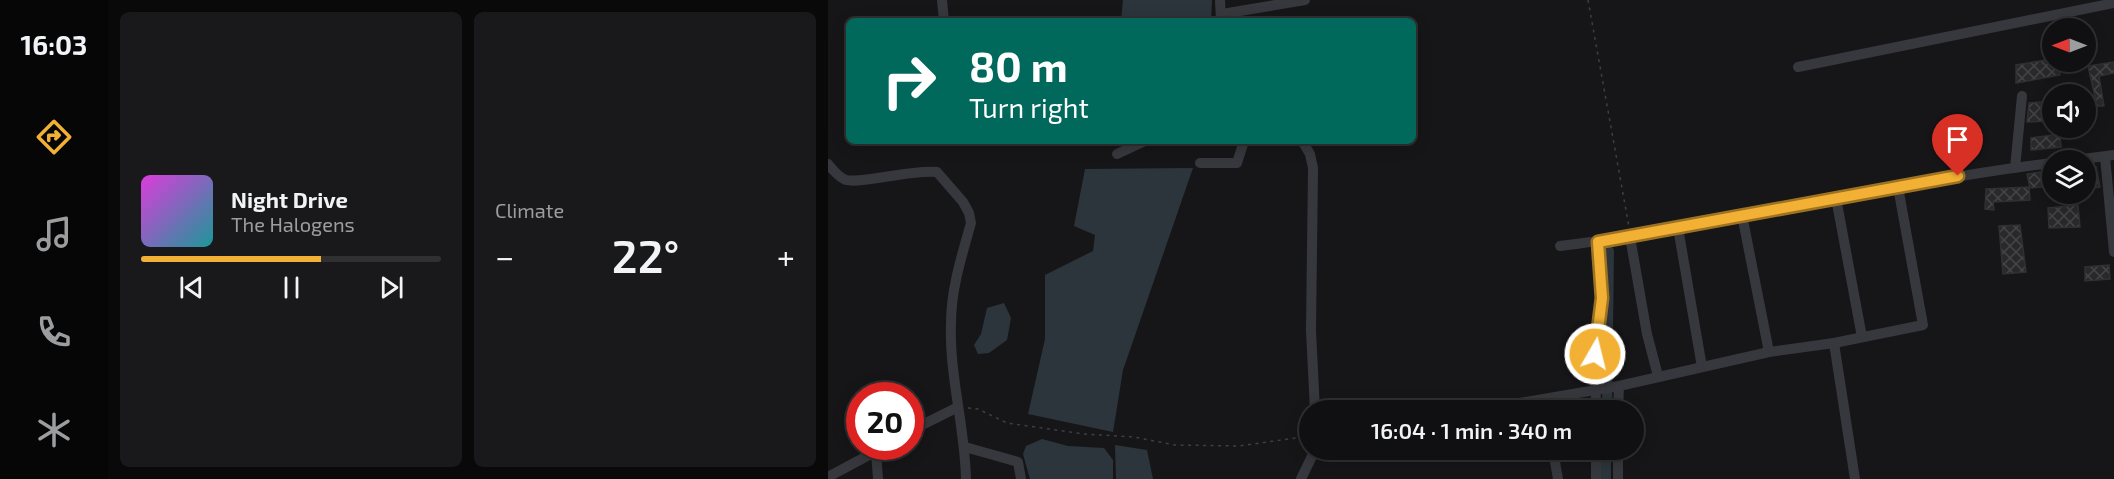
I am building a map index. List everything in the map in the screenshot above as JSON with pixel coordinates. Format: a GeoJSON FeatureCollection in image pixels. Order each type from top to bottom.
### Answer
{"type":"FeatureCollection","features":[{"type":"Feature","properties":{"kind":"street"},"geometry":{"type":"LineString","coordinates":[[942,0],[944,18]]}},
{"type":"Feature","properties":{"kind":"street"},"geometry":{"type":"LineString","coordinates":[[1220,0],[1222,17],[1305,0]]}},
{"type":"Feature","properties":{"kind":"street"},"geometry":{"type":"LineString","coordinates":[[1798,67],[2114,3]]}},
{"type":"Feature","properties":{"kind":"street"},"geometry":{"type":"LineString","coordinates":[[2015,168],[2022,96]]}},
{"type":"Feature","properties":{"kind":"street"},"geometry":{"type":"LineString","coordinates":[[1117,154],[1139,144]]}},
{"type":"Feature","properties":{"kind":"street"},"geometry":{"type":"LineString","coordinates":[[1200,163],[1238,163],[1243,144]]}},
{"type":"Feature","properties":{"kind":"street"},"geometry":{"type":"LineString","coordinates":[[1304,144],[1310,154],[1313,168],[1311,331],[1314,400]]}},
{"type":"Feature","properties":{"kind":"street"},"geometry":{"type":"LineString","coordinates":[[2110,156],[2114,252]]}},
{"type":"Feature","properties":{"kind":"street"},"geometry":{"type":"LineString","coordinates":[[828,164],[837,174],[849,181],[897,174],[937,172],[969,213],[970,223],[953,296],[951,323],[958,407],[965,447],[966,479]]}},
{"type":"Feature","properties":{"kind":"street"},"geometry":{"type":"LineString","coordinates":[[1560,246],[1630,237],[1898,187],[2042,164]]}},
{"type":"Feature","properties":{"kind":"street"},"geometry":{"type":"LineString","coordinates":[[1534,400],[1769,352],[1834,344],[1923,325],[1898,187]]}},
{"type":"Feature","properties":{"kind":"street"},"geometry":{"type":"LineString","coordinates":[[1836,198],[1862,338]]}},
{"type":"Feature","properties":{"kind":"street"},"geometry":{"type":"LineString","coordinates":[[1742,215],[1769,352]]}},
{"type":"Feature","properties":{"kind":"street"},"geometry":{"type":"LineString","coordinates":[[1678,228],[1702,367]]}},
{"type":"Feature","properties":{"kind":"street"},"geometry":{"type":"LineString","coordinates":[[1630,237],[1658,376]]}},
{"type":"Feature","properties":{"kind":"street"},"geometry":{"type":"LineString","coordinates":[[1598,242],[1605,387],[1600,400]]}},
{"type":"Feature","properties":{"kind":"street"},"geometry":{"type":"LineString","coordinates":[[1834,344],[1855,479]]}},
{"type":"Feature","properties":{"kind":"street"},"geometry":{"type":"LineString","coordinates":[[1605,387],[1612,400]]}},
{"type":"Feature","properties":{"kind":"street"},"geometry":{"type":"LineString","coordinates":[[924,424],[958,407]]}},
{"type":"Feature","properties":{"kind":"street"},"geometry":{"type":"LineString","coordinates":[[965,447],[1018,462],[1021,479]]}},
{"type":"Feature","properties":{"kind":"street"},"geometry":{"type":"LineString","coordinates":[[828,477],[860,460]]}},
{"type":"Feature","properties":{"kind":"street"},"geometry":{"type":"LineString","coordinates":[[878,479],[879,460]]}},
{"type":"Feature","properties":{"kind":"street"},"geometry":{"type":"LineString","coordinates":[[1301,479],[1311,460]]}},
{"type":"Feature","properties":{"kind":"street"},"geometry":{"type":"LineString","coordinates":[[1308,479],[1314,467],[1314,460]]}},
{"type":"Feature","properties":{"kind":"street"},"geometry":{"type":"LineString","coordinates":[[1555,460],[1558,479]]}},
{"type":"Feature","properties":{"kind":"street"},"geometry":{"type":"LineString","coordinates":[[1596,460],[1596,479]]}},
{"type":"Feature","properties":{"kind":"street"},"geometry":{"type":"LineString","coordinates":[[1618,460],[1618,479]]}},
{"type":"Feature","properties":{"kind":"path"},"geometry":{"type":"LineString","coordinates":[[1588,0],[1630,237]]}},
{"type":"Feature","properties":{"kind":"path"},"geometry":{"type":"LineString","coordinates":[[958,407],[978,409],[1007,423],[1084,434],[1134,437],[1175,445],[1239,446],[1299,438]]}},
{"type":"Feature","properties":{"kind":"shaded area"},"geometry":{"type":"Polygon","coordinates":[[[1123,0],[1212,0],[1211,18],[1121,18],[1123,0]]]}},
{"type":"Feature","properties":{"kind":"shaded area"},"geometry":{"type":"Polygon","coordinates":[[[1193,168],[1123,370],[1113,432],[1028,414],[1045,339],[1045,275],[1093,251],[1095,235],[1074,226],[1085,169],[1193,168]]]}},
{"type":"Feature","properties":{"kind":"shaded area"},"geometry":{"type":"Polygon","coordinates":[[[1004,303],[1011,318],[1007,340],[989,353],[978,354],[974,345],[981,334],[987,308],[1004,303]]]}},
{"type":"Feature","properties":{"kind":"shaded area"},"geometry":{"type":"Polygon","coordinates":[[[1042,439],[1068,446],[1104,448],[1113,460],[1113,479],[1030,479],[1023,454],[1026,446],[1042,439]]]}},
{"type":"Feature","properties":{"kind":"shaded area"},"geometry":{"type":"Polygon","coordinates":[[[1115,445],[1147,450],[1153,479],[1116,479],[1115,445]]]}},
{"type":"Feature","properties":{"kind":"building"},"geometry":{"type":"Polygon","coordinates":[[[2042,61],[2042,72],[2059,72],[2060,75],[2016,83],[2016,65],[2042,61]]]}},
{"type":"Feature","properties":{"kind":"building"},"geometry":{"type":"Polygon","coordinates":[[[2114,62],[2114,73],[2099,76],[2104,106],[2097,106],[2096,84],[2092,84],[2089,72],[2096,72],[2096,65],[2114,62]]]}},
{"type":"Feature","properties":{"kind":"building"},"geometry":{"type":"Polygon","coordinates":[[[2042,102],[2042,121],[2027,122],[2029,103],[2042,102]]]}},
{"type":"Feature","properties":{"kind":"building"},"geometry":{"type":"Polygon","coordinates":[[[2031,138],[2060,138],[2061,147],[2031,150],[2031,138]]]}},
{"type":"Feature","properties":{"kind":"building"},"geometry":{"type":"Polygon","coordinates":[[[2096,167],[2100,187],[2096,188],[2096,167]]]}},
{"type":"Feature","properties":{"kind":"building"},"geometry":{"type":"Polygon","coordinates":[[[2040,172],[2042,187],[2030,188],[2027,174],[2040,172]]]}},
{"type":"Feature","properties":{"kind":"building"},"geometry":{"type":"Polygon","coordinates":[[[2029,187],[2030,200],[1993,202],[1994,210],[1985,209],[1986,189],[2029,187]]]}},
{"type":"Feature","properties":{"kind":"building"},"geometry":{"type":"Polygon","coordinates":[[[2078,205],[2080,227],[2049,228],[2048,208],[2078,205]]]}},
{"type":"Feature","properties":{"kind":"building"},"geometry":{"type":"Polygon","coordinates":[[[2020,225],[2026,272],[2003,274],[1999,226],[2020,225]]]}},
{"type":"Feature","properties":{"kind":"building"},"geometry":{"type":"Polygon","coordinates":[[[2109,265],[2110,279],[2085,281],[2085,267],[2109,265]]]}},
{"type":"Feature","properties":{"kind":"waterway"},"geometry":{"type":"LineString","coordinates":[[1607,400],[1609,251]]}},
{"type":"Feature","properties":{"kind":"waterway"},"geometry":{"type":"LineString","coordinates":[[1606,460],[1606,479]]}},
{"type":"Feature","properties":{"kind":"route"},"geometry":{"type":"LineString","coordinates":[[1595,354],[1602,298],[1598,242],[1958,176]]}}]}
